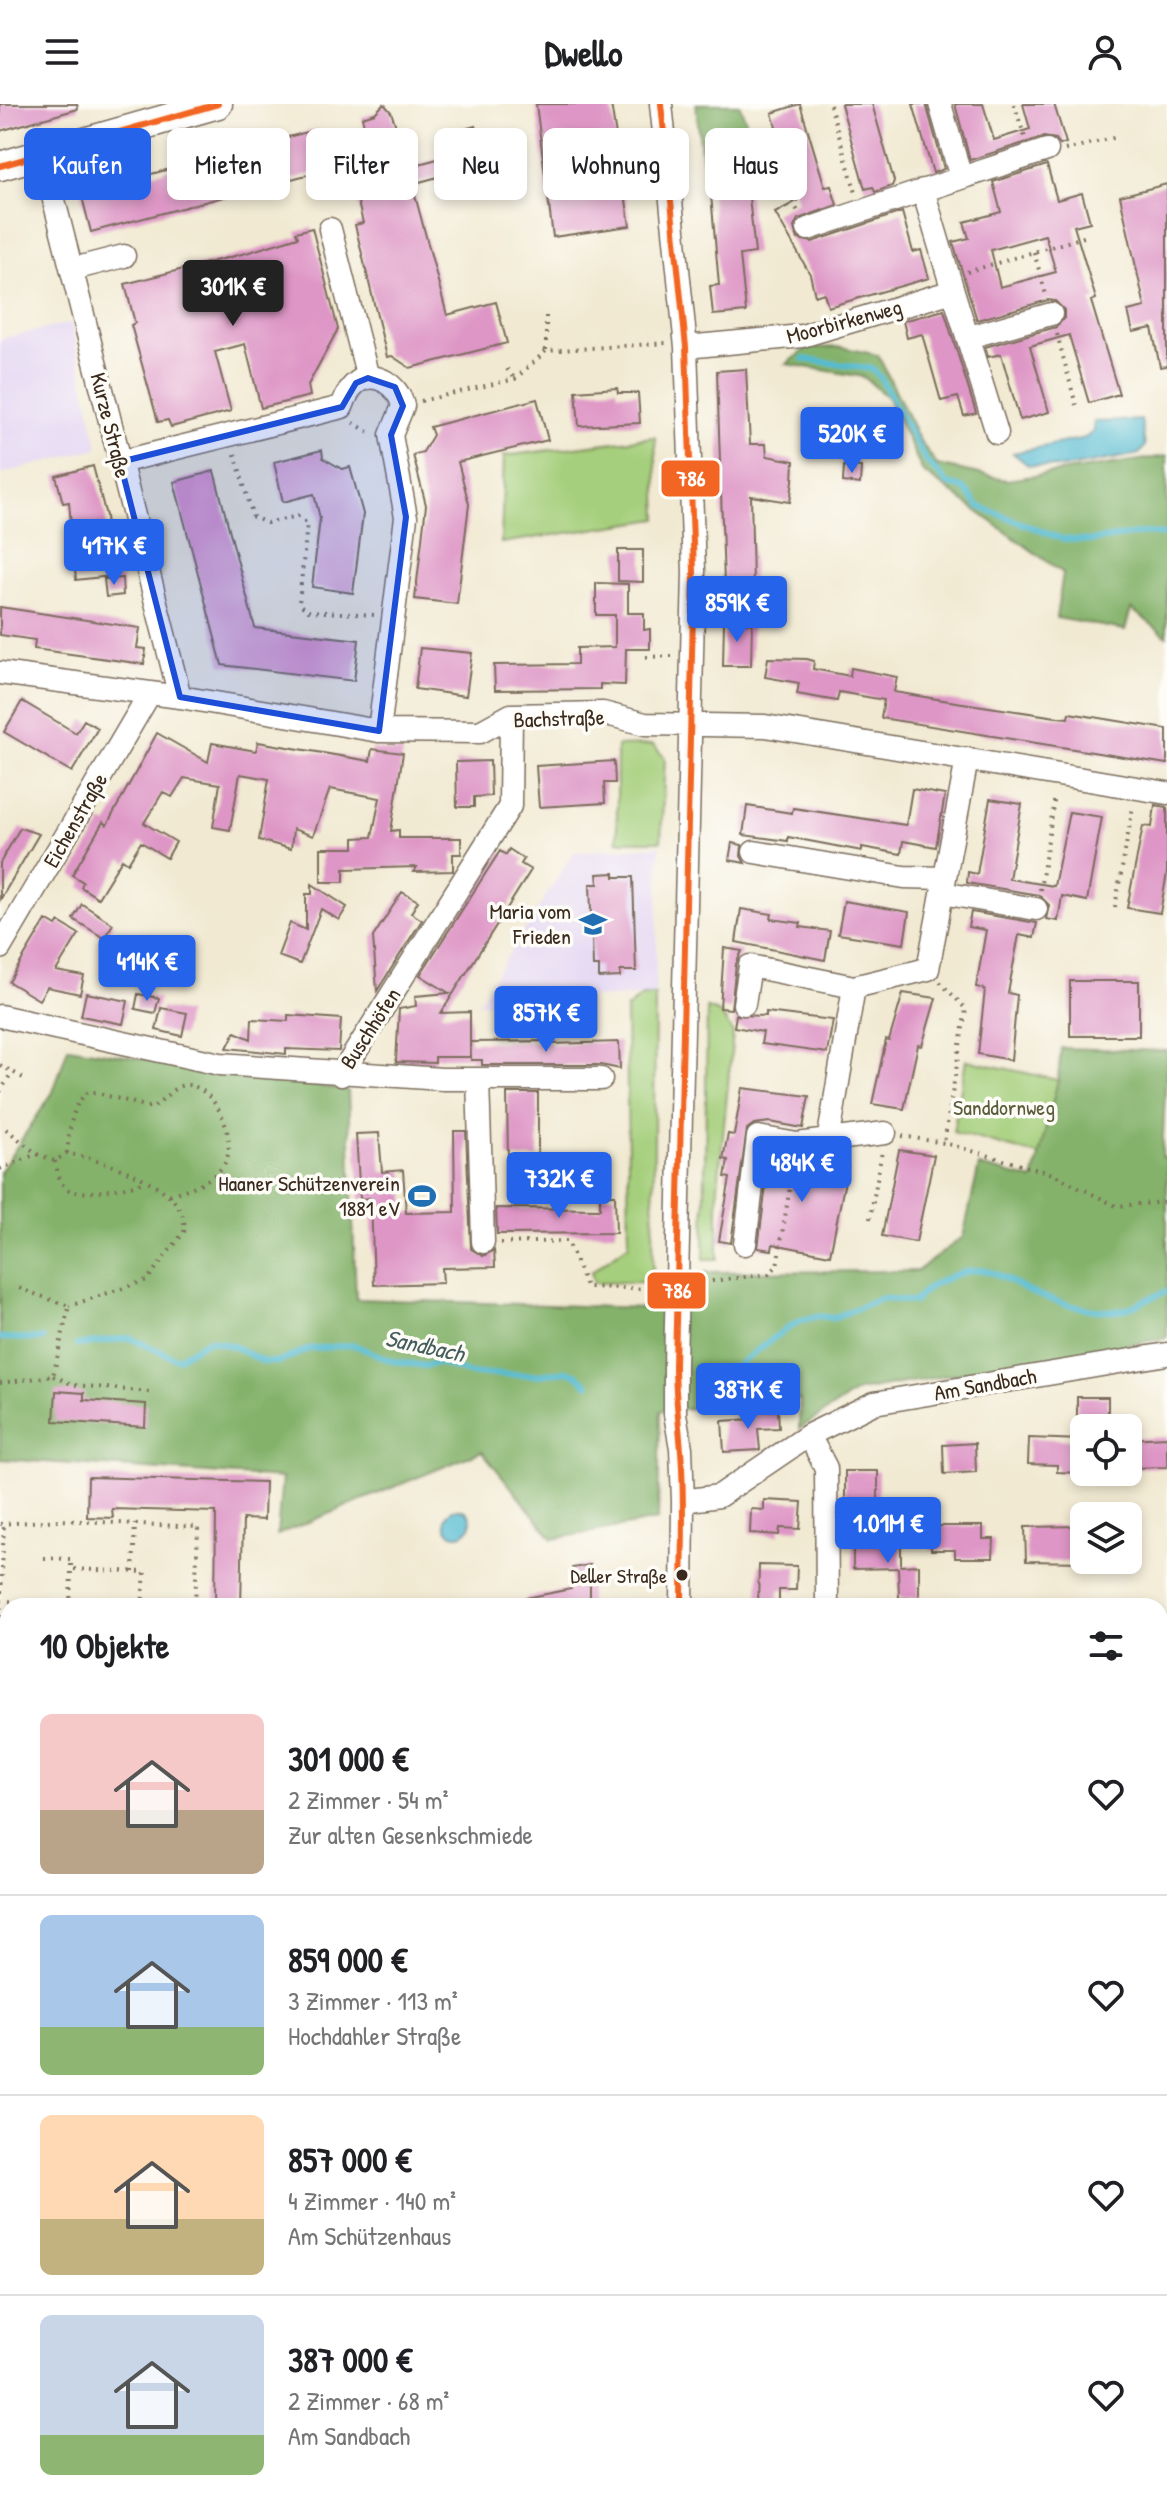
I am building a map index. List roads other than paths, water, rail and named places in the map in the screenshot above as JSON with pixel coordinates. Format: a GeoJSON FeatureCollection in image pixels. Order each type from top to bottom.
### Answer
{"type":"FeatureCollection","features":[{"type":"Feature","properties":{"kind":"main road"},"geometry":{"type":"LineString","coordinates":[[132,128],[218,104]]}},
{"type":"Feature","properties":{"kind":"main road"},"geometry":{"type":"LineString","coordinates":[[0,166],[24,159]]}},
{"type":"Feature","properties":{"kind":"street"},"geometry":{"type":"LineString","coordinates":[[661,104],[686,344],[693,477],[692,724],[675,1414],[681,1448],[682,1598]]}},
{"type":"Feature","properties":{"kind":"street"},"geometry":{"type":"LineString","coordinates":[[940,104],[961,178]]}},
{"type":"Feature","properties":{"kind":"street"},"geometry":{"type":"LineString","coordinates":[[808,229],[1038,153]]}},
{"type":"Feature","properties":{"kind":"street"},"geometry":{"type":"LineString","coordinates":[[923,190],[997,433]]}},
{"type":"Feature","properties":{"kind":"street","name":"Kurze Straße"},"geometry":{"type":"LineString","coordinates":[[55,200],[180,697]]}},
{"type":"Feature","properties":{"kind":"street"},"geometry":{"type":"LineString","coordinates":[[330,229],[368,378]]}},
{"type":"Feature","properties":{"kind":"street"},"geometry":{"type":"LineString","coordinates":[[73,269],[124,256]]}},
{"type":"Feature","properties":{"kind":"street","name":"Moorbirkenweg"},"geometry":{"type":"LineString","coordinates":[[686,344],[802,336],[951,284]]}},
{"type":"Feature","properties":{"kind":"street"},"geometry":{"type":"LineString","coordinates":[[969,337],[1051,314]]}},
{"type":"Feature","properties":{"kind":"street"},"geometry":{"type":"LineString","coordinates":[[120,462],[342,407],[356,383],[368,378],[380,379],[395,387],[403,406],[391,435],[406,517],[379,731]]}},
{"type":"Feature","properties":{"kind":"street","name":"Bachstraße"},"geometry":{"type":"LineString","coordinates":[[0,673],[180,697],[379,731],[480,732],[511,715],[603,713],[645,724],[765,726],[1167,793]]}},
{"type":"Feature","properties":{"kind":"street","name":"Eichenstraße"},"geometry":{"type":"LineString","coordinates":[[0,948],[150,693]]}},
{"type":"Feature","properties":{"kind":"street","name":"Buschhöfen"},"geometry":{"type":"LineString","coordinates":[[0,1016],[220,1064],[341,1075],[510,806],[511,715]]}},
{"type":"Feature","properties":{"kind":"street"},"geometry":{"type":"LineString","coordinates":[[744,1004],[750,966],[854,987],[928,969],[967,759]]}},
{"type":"Feature","properties":{"kind":"street"},"geometry":{"type":"LineString","coordinates":[[754,852],[904,877],[1036,909]]}},
{"type":"Feature","properties":{"kind":"street"},"geometry":{"type":"LineString","coordinates":[[830,1132],[854,987]]}},
{"type":"Feature","properties":{"kind":"street"},"geometry":{"type":"LineString","coordinates":[[341,1075],[601,1079]]}},
{"type":"Feature","properties":{"kind":"street"},"geometry":{"type":"LineString","coordinates":[[478,1079],[483,1242]]}},
{"type":"Feature","properties":{"kind":"street"},"geometry":{"type":"LineString","coordinates":[[745,1244],[758,1137],[797,1144],[830,1132],[885,1133]]}},
{"type":"Feature","properties":{"kind":"street","name":"Am Sandbach"},"geometry":{"type":"LineString","coordinates":[[683,1501],[719,1496],[809,1435],[874,1403],[1167,1354]]}},
{"type":"Feature","properties":{"kind":"street"},"geometry":{"type":"LineString","coordinates":[[809,1435],[826,1468],[827,1598]]}},
{"type":"Feature","properties":{"kind":"water"},"geometry":{"type":"Polygon","coordinates":[[[1141,420],[1145,446],[1139,454],[1063,468],[1028,465],[1013,453],[1085,438],[1094,431],[1094,422],[1141,420]]]}},
{"type":"Feature","properties":{"kind":"water"},"geometry":{"type":"Polygon","coordinates":[[[458,1509],[467,1513],[471,1522],[467,1531],[458,1535],[449,1531],[445,1522],[449,1513],[458,1509]]]}},
{"type":"Feature","properties":{"kind":"waterway"},"geometry":{"type":"LineString","coordinates":[[803,359],[872,369],[880,377],[926,461],[948,484],[965,489],[978,506],[1062,539],[1089,541],[1145,533],[1167,535]]}},
{"type":"Feature","properties":{"kind":"waterway","name":"Sandbach"},"geometry":{"type":"LineString","coordinates":[[721,1378],[802,1320],[818,1316],[833,1318],[882,1298],[914,1302],[934,1285],[970,1271],[992,1273],[1049,1299],[1099,1310],[1124,1309],[1167,1292]]}},
{"type":"Feature","properties":{"kind":"waterway","name":"Sandbach"},"geometry":{"type":"LineString","coordinates":[[0,1338],[43,1339]]}},
{"type":"Feature","properties":{"kind":"waterway","name":"Sandbach"},"geometry":{"type":"LineString","coordinates":[[77,1345],[130,1338],[177,1359],[208,1340],[233,1346],[264,1362],[279,1362],[309,1349],[354,1345],[392,1361],[425,1366],[437,1363],[471,1374],[538,1375],[566,1371],[576,1374],[588,1385]]}},
{"type":"Feature","properties":{"kind":"place","name":"Maria vom Frieden"},"geometry":{"type":"Point","coordinates":[593,924]}},
{"type":"Feature","properties":{"kind":"place","name":"Haaner Schützenverein 1881 eV"},"geometry":{"type":"Point","coordinates":[422,1196]}},
{"type":"Feature","properties":{"kind":"place","name":"Deller Straße"},"geometry":{"type":"Point","coordinates":[682,1575]}},
{"type":"Feature","properties":{"kind":"park label","name":"Sanddornweg"},"geometry":{"type":"Point","coordinates":[1004,1107]}}]}
